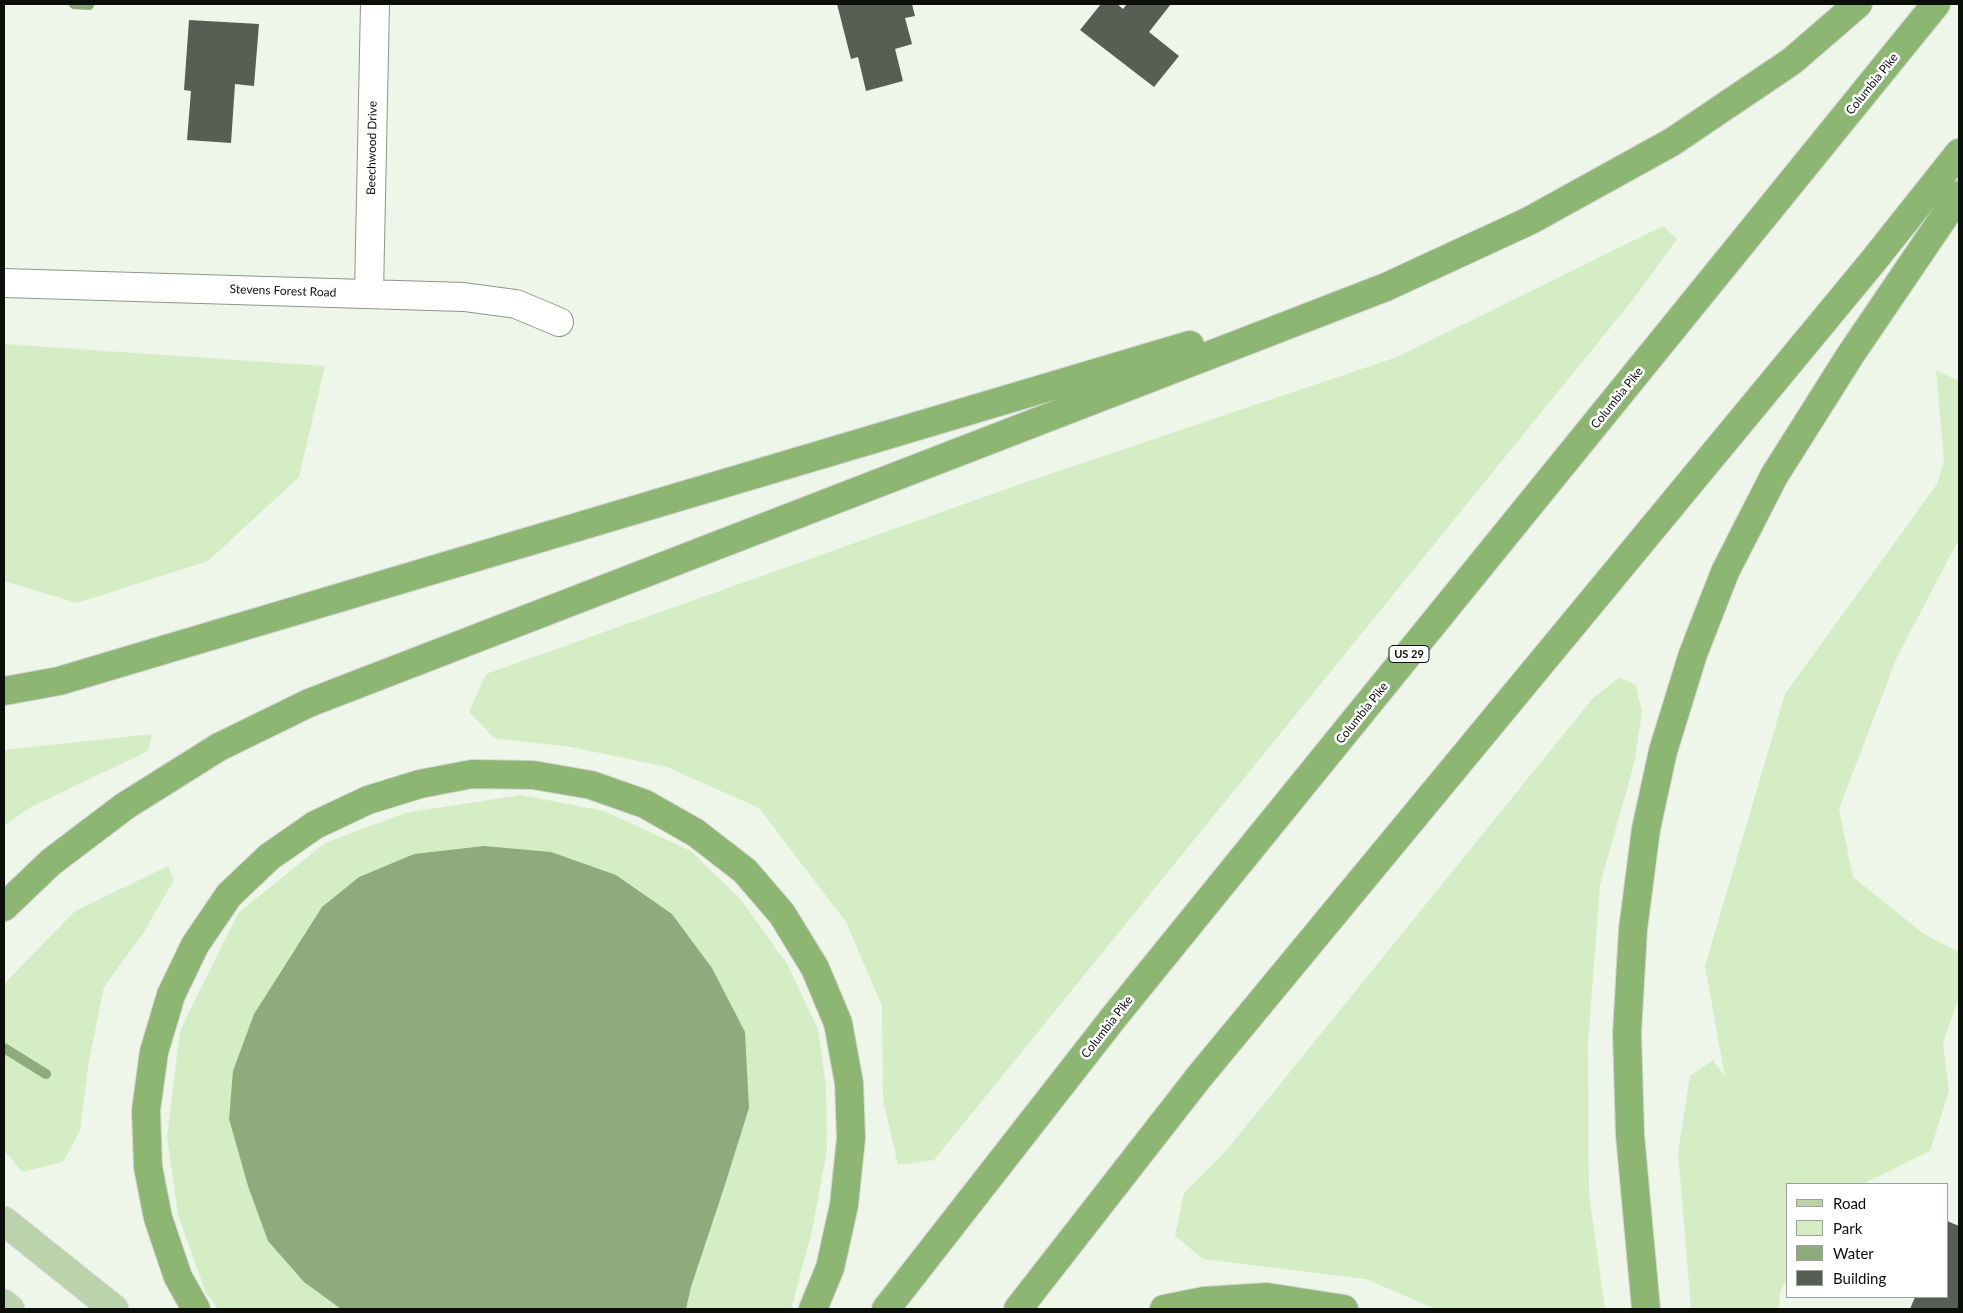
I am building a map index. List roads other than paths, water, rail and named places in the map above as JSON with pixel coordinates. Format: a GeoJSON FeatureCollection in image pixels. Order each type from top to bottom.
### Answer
{"type":"FeatureCollection","features":[{"type":"Feature","properties":{"kind":"highway"},"geometry":{"type":"LineString","coordinates":[[4,907],[51,862],[126,806],[219,747],[309,703],[1386,287],[1529,221],[1672,142],[1792,61],[1858,4]]}},
{"type":"Feature","properties":{"kind":"highway","name":"Columbia Pike"},"geometry":{"type":"LineString","coordinates":[[886,1309],[1114,1017],[1936,4]]}},
{"type":"Feature","properties":{"kind":"highway"},"geometry":{"type":"LineString","coordinates":[[1018,1309],[1200,1077],[1848,291],[1959,153]]}},
{"type":"Feature","properties":{"kind":"highway"},"geometry":{"type":"LineString","coordinates":[[1646,1309],[1630,1135],[1627,1033],[1634,920],[1646,829],[1663,751],[1693,654],[1725,572],[1774,476],[1851,354],[1959,195]]}},
{"type":"Feature","properties":{"kind":"highway"},"geometry":{"type":"LineString","coordinates":[[4,691],[69,678],[1386,287]]}},
{"type":"Feature","properties":{"kind":"highway"},"geometry":{"type":"LineString","coordinates":[[196,1309],[178,1276],[158,1218],[148,1167],[146,1110],[154,1052],[171,995],[195,946],[229,895],[269,857],[315,825],[368,800],[420,784],[472,774],[533,775],[591,785],[644,804],[696,833],[738,866],[782,914],[815,968],[838,1023],[849,1083],[851,1138],[844,1205],[830,1268],[813,1309]]}},
{"type":"Feature","properties":{"kind":"highway"},"geometry":{"type":"LineString","coordinates":[[1164,1309],[1204,1301],[1267,1297],[1344,1309]]}},
{"type":"Feature","properties":{"kind":"main road"},"geometry":{"type":"LineString","coordinates":[[4,1221],[114,1309]]}},
{"type":"Feature","properties":{"kind":"main road"},"geometry":{"type":"LineString","coordinates":[[4,1304],[10,1309]]}},
{"type":"Feature","properties":{"kind":"street","name":"Beechwood Drive"},"geometry":{"type":"LineString","coordinates":[[369,293],[376,4]]}},
{"type":"Feature","properties":{"kind":"street","name":"Stevens Forest Road"},"geometry":{"type":"LineString","coordinates":[[4,283],[464,297],[516,304],[559,322]]}},
{"type":"Feature","properties":{"kind":"water"},"geometry":{"type":"Polygon","coordinates":[[[484,846],[551,852],[616,875],[672,914],[712,968],[745,1032],[749,1108],[691,1287],[686,1309],[341,1309],[304,1282],[268,1241],[248,1186],[229,1119],[233,1071],[254,1014],[322,907],[359,877],[414,854],[484,846]]]}},
{"type":"Feature","properties":{"kind":"waterway"},"geometry":{"type":"LineString","coordinates":[[74,4],[89,5]]}},
{"type":"Feature","properties":{"kind":"waterway"},"geometry":{"type":"LineString","coordinates":[[4,1048],[46,1074]]}}]}
